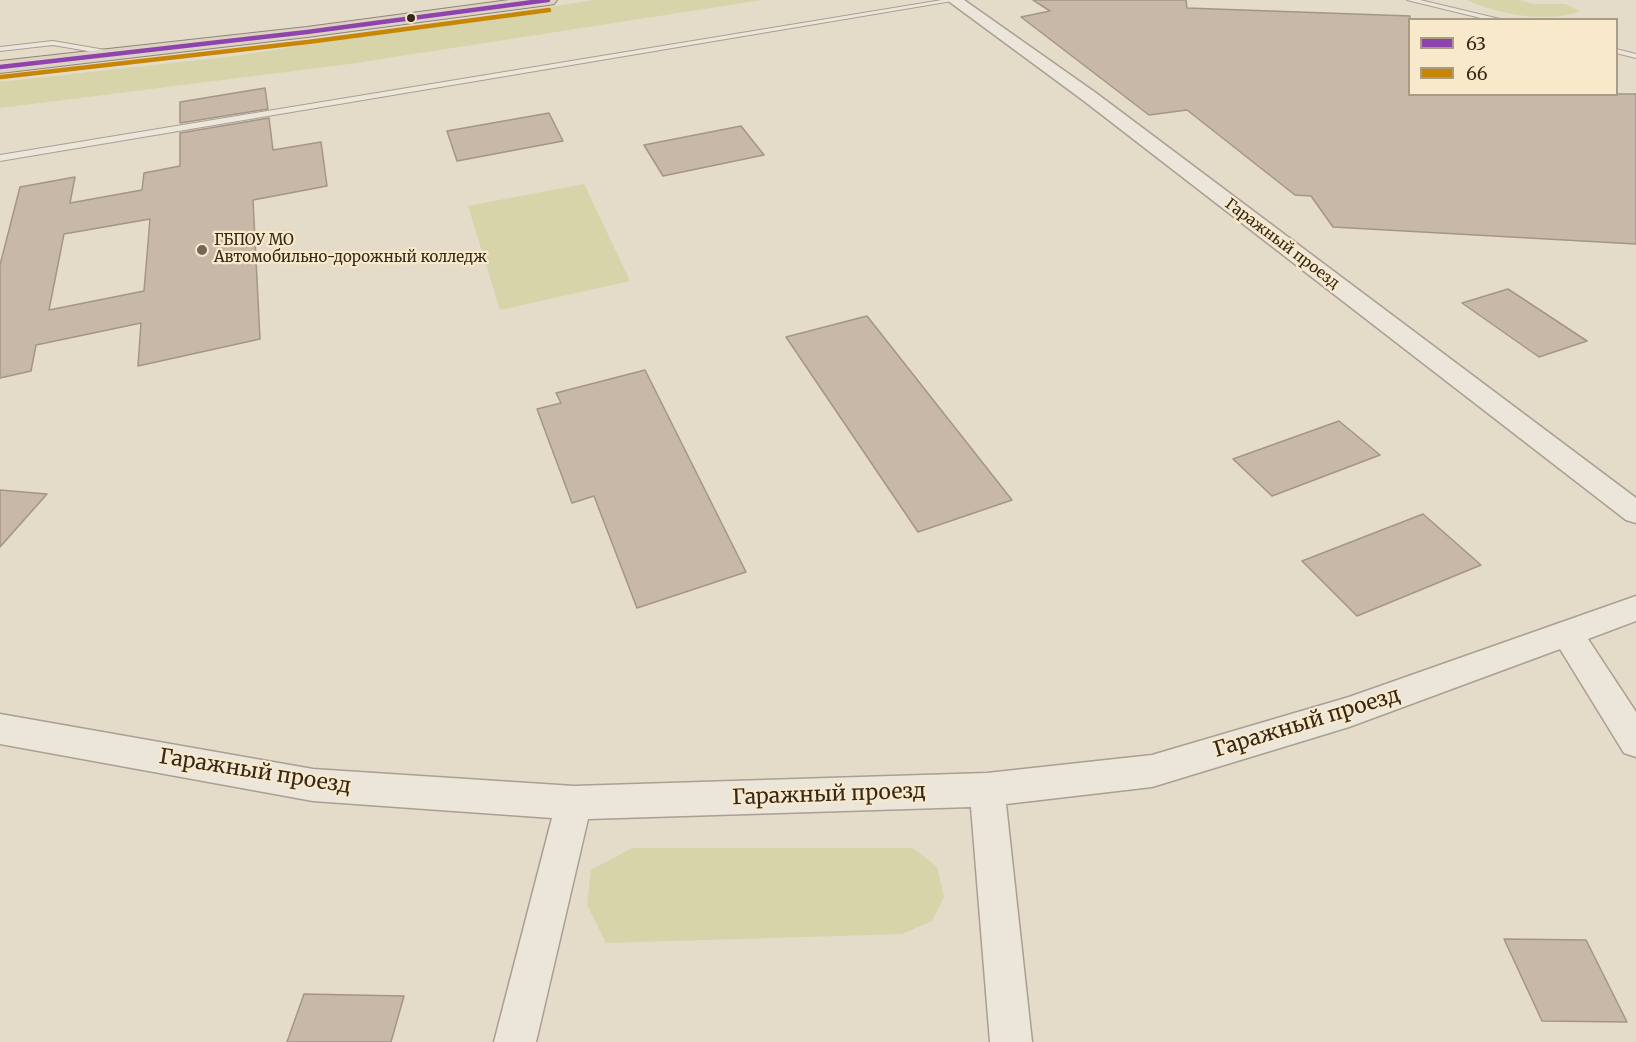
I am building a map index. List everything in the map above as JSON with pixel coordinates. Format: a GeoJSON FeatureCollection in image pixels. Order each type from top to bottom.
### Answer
{"type":"FeatureCollection","features":[{"type":"Feature","properties":{"kind":"highway"},"geometry":{"type":"LineString","coordinates":[[0,67],[548,0]]}},
{"type":"Feature","properties":{"kind":"street","name":"Гаражный проезд"},"geometry":{"type":"LineString","coordinates":[[954,0],[1089,97],[1636,513]]}},
{"type":"Feature","properties":{"kind":"street","name":"Гаражный проезд"},"geometry":{"type":"LineString","coordinates":[[0,729],[313,785],[574,803],[987,790],[1152,771],[1349,712],[1636,608]]}},
{"type":"Feature","properties":{"kind":"street"},"geometry":{"type":"LineString","coordinates":[[1568,634],[1636,742]]}},
{"type":"Feature","properties":{"kind":"street"},"geometry":{"type":"LineString","coordinates":[[987,790],[1011,1042]]}},
{"type":"Feature","properties":{"kind":"street"},"geometry":{"type":"LineString","coordinates":[[515,1042],[574,803]]}},
{"type":"Feature","properties":{"kind":"lane"},"geometry":{"type":"LineString","coordinates":[[0,159],[954,0]]}},
{"type":"Feature","properties":{"kind":"lane"},"geometry":{"type":"LineString","coordinates":[[1410,0],[1492,18]]}},
{"type":"Feature","properties":{"kind":"lane"},"geometry":{"type":"LineString","coordinates":[[0,49],[52,43],[116,54]]}},
{"type":"Feature","properties":{"kind":"lane"},"geometry":{"type":"LineString","coordinates":[[1618,51],[1636,56]]}},
{"type":"Feature","properties":{"kind":"shaded area"},"geometry":{"type":"Polygon","coordinates":[[[595,0],[762,0],[349,64],[0,108],[0,82],[235,56],[595,0]]]}},
{"type":"Feature","properties":{"kind":"shaded area"},"geometry":{"type":"Polygon","coordinates":[[[1467,0],[1519,0],[1532,4],[1565,4],[1580,11],[1553,17],[1523,16],[1467,0]]]}},
{"type":"Feature","properties":{"kind":"shaded area"},"geometry":{"type":"Polygon","coordinates":[[[584,184],[630,281],[500,310],[468,206],[584,184]]]}},
{"type":"Feature","properties":{"kind":"shaded area"},"geometry":{"type":"Polygon","coordinates":[[[632,848],[913,848],[937,867],[944,897],[932,921],[902,934],[606,943],[587,905],[591,870],[632,848]]]}},
{"type":"Feature","properties":{"kind":"building"},"geometry":{"type":"Polygon","coordinates":[[[1033,0],[1186,0],[1187,8],[1410,16],[1408,18],[1408,96],[1618,96],[1618,94],[1636,94],[1636,244],[1333,227],[1311,196],[1295,195],[1187,110],[1149,115],[1021,17],[1050,11],[1033,0]]]}},
{"type":"Feature","properties":{"kind":"building"},"geometry":{"type":"Polygon","coordinates":[[[265,88],[268,109],[180,123],[180,102],[265,88]]]}},
{"type":"Feature","properties":{"kind":"building"},"geometry":{"type":"Polygon","coordinates":[[[549,113],[563,141],[457,161],[447,131],[549,113]]]}},
{"type":"Feature","properties":{"kind":"building","name":"ГБПОУ МО Автомобильно-дорожный колледж"},"geometry":{"type":"Polygon","coordinates":[[[269,118],[273,150],[321,142],[327,186],[253,200],[260,339],[138,366],[141,323],[36,345],[31,371],[0,378],[0,265],[20,187],[75,177],[70,203],[142,190],[144,173],[180,166],[180,133],[269,118]],[[150,219],[64,234],[49,310],[144,291],[150,219]]]}},
{"type":"Feature","properties":{"kind":"building"},"geometry":{"type":"Polygon","coordinates":[[[741,126],[764,155],[663,176],[644,145],[741,126]]]}},
{"type":"Feature","properties":{"kind":"building"},"geometry":{"type":"Polygon","coordinates":[[[1508,289],[1587,341],[1539,357],[1462,303],[1508,289]]]}},
{"type":"Feature","properties":{"kind":"building"},"geometry":{"type":"Polygon","coordinates":[[[867,316],[1012,500],[918,532],[786,337],[867,316]]]}},
{"type":"Feature","properties":{"kind":"building"},"geometry":{"type":"Polygon","coordinates":[[[645,370],[746,572],[637,608],[594,496],[572,503],[537,409],[561,403],[556,393],[645,370]]]}},
{"type":"Feature","properties":{"kind":"building"},"geometry":{"type":"Polygon","coordinates":[[[1339,421],[1380,455],[1272,496],[1233,459],[1339,421]]]}},
{"type":"Feature","properties":{"kind":"building"},"geometry":{"type":"Polygon","coordinates":[[[0,490],[47,494],[0,547],[0,490]]]}},
{"type":"Feature","properties":{"kind":"building"},"geometry":{"type":"Polygon","coordinates":[[[1423,514],[1481,565],[1357,616],[1302,561],[1423,514]]]}},
{"type":"Feature","properties":{"kind":"building"},"geometry":{"type":"Polygon","coordinates":[[[1504,939],[1586,940],[1627,1022],[1542,1021],[1504,939]]]}},
{"type":"Feature","properties":{"kind":"building"},"geometry":{"type":"Polygon","coordinates":[[[304,994],[404,996],[391,1042],[287,1042],[304,994]]]}},
{"type":"Feature","properties":{"kind":"transit line","name":"63"},"geometry":{"type":"LineString","coordinates":[[0,67],[307,32],[548,0]]}},
{"type":"Feature","properties":{"kind":"transit line","name":"66"},"geometry":{"type":"LineString","coordinates":[[1,77],[308,42],[549,10]]}},
{"type":"Feature","properties":{"kind":"place","name":"ГБПОУ МО Автомобильно-дорожный колледж"},"geometry":{"type":"Point","coordinates":[202,250]}}]}
